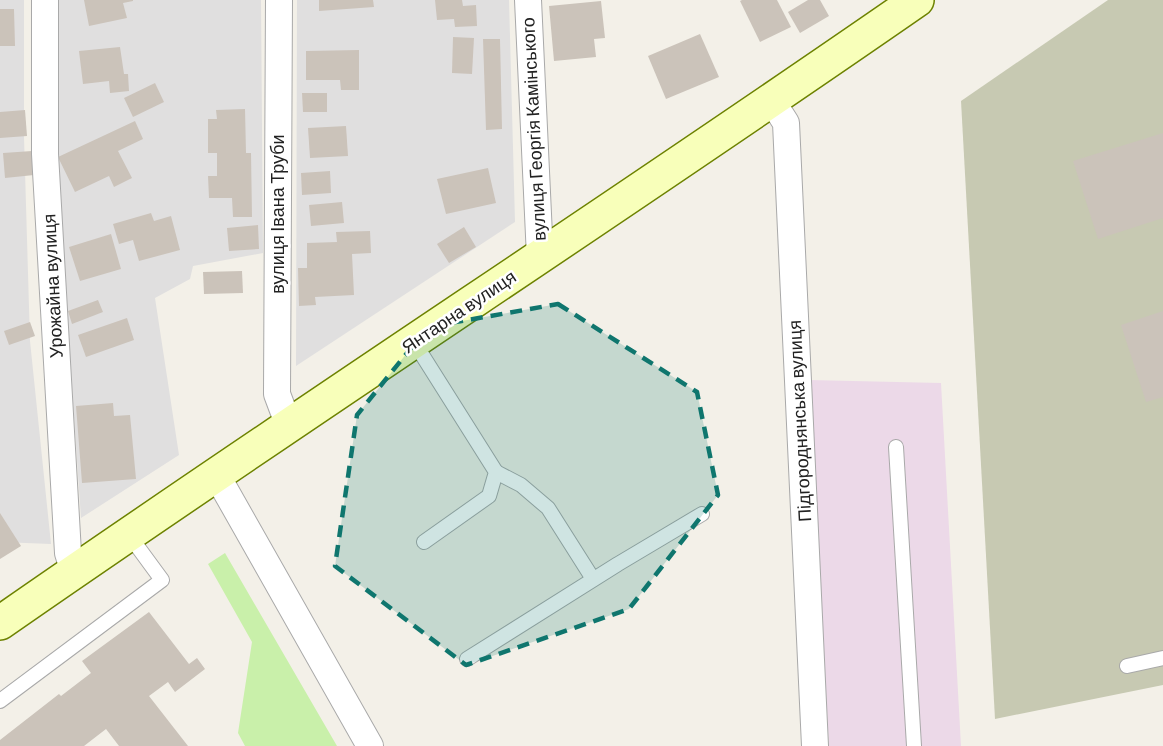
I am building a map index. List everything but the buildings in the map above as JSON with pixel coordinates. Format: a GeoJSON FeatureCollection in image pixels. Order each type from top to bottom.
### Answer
{"type":"FeatureCollection","features":[{"type":"Feature","properties":{"kind":"main road","name":"Янтарна вулиця"},"geometry":{"type":"LineString","coordinates":[[0,623],[216,474],[772,101],[917,0]]}},
{"type":"Feature","properties":{"kind":"street","name":"Урожайна вулиця"},"geometry":{"type":"LineString","coordinates":[[45,0],[45,154],[68,554],[74,572]]}},
{"type":"Feature","properties":{"kind":"street","name":"вулиця Івана Труби"},"geometry":{"type":"LineString","coordinates":[[279,0],[277,394],[289,426]]}},
{"type":"Feature","properties":{"kind":"street","name":"вулиця Георгія Камінського"},"geometry":{"type":"LineString","coordinates":[[528,0],[540,257]]}},
{"type":"Feature","properties":{"kind":"street","name":"Підгороднянська вулиця"},"geometry":{"type":"LineString","coordinates":[[772,101],[786,123],[815,746]]}},
{"type":"Feature","properties":{"kind":"street"},"geometry":{"type":"LineString","coordinates":[[216,474],[370,746]]}},
{"type":"Feature","properties":{"kind":"lane"},"geometry":{"type":"LineString","coordinates":[[414,342],[496,471],[521,485],[548,508],[593,579]]}},
{"type":"Feature","properties":{"kind":"lane"},"geometry":{"type":"LineString","coordinates":[[896,447],[914,746]]}},
{"type":"Feature","properties":{"kind":"lane"},"geometry":{"type":"LineString","coordinates":[[424,542],[489,496],[496,471]]}},
{"type":"Feature","properties":{"kind":"lane"},"geometry":{"type":"LineString","coordinates":[[467,659],[593,579],[702,514]]}},
{"type":"Feature","properties":{"kind":"lane"},"geometry":{"type":"LineString","coordinates":[[0,701],[162,580],[129,535]]}},
{"type":"Feature","properties":{"kind":"lane"},"geometry":{"type":"LineString","coordinates":[[1127,666],[1163,658]]}},
{"type":"Feature","properties":{"kind":"highlighted area"},"geometry":{"type":"Polygon","coordinates":[[[558,304],[697,392],[718,495],[629,609],[466,665],[335,566],[357,415],[428,327],[558,304]]]}},
{"type":"Feature","properties":{"kind":"shaded area"},"geometry":{"type":"Polygon","coordinates":[[[0,0],[24,0],[24,137],[30,341],[51,544],[0,542],[0,0]]]}},
{"type":"Feature","properties":{"kind":"shaded area"},"geometry":{"type":"Polygon","coordinates":[[[56,0],[261,0],[263,253],[193,266],[190,279],[155,298],[179,455],[81,518],[56,157],[56,0]]]}},
{"type":"Feature","properties":{"kind":"shaded area"},"geometry":{"type":"Polygon","coordinates":[[[297,0],[509,0],[515,222],[296,366],[297,0]]]}},
{"type":"Feature","properties":{"kind":"shaded area"},"geometry":{"type":"Polygon","coordinates":[[[1108,0],[1163,0],[1163,685],[995,719],[961,101],[1108,0]]]}},
{"type":"Feature","properties":{"kind":"shaded area"},"geometry":{"type":"Polygon","coordinates":[[[809,380],[941,383],[961,746],[829,746],[809,380]]]}},
{"type":"Feature","properties":{"kind":"green space"},"geometry":{"type":"Polygon","coordinates":[[[225,553],[337,746],[245,746],[238,733],[252,642],[208,564],[225,553]]]}}]}
